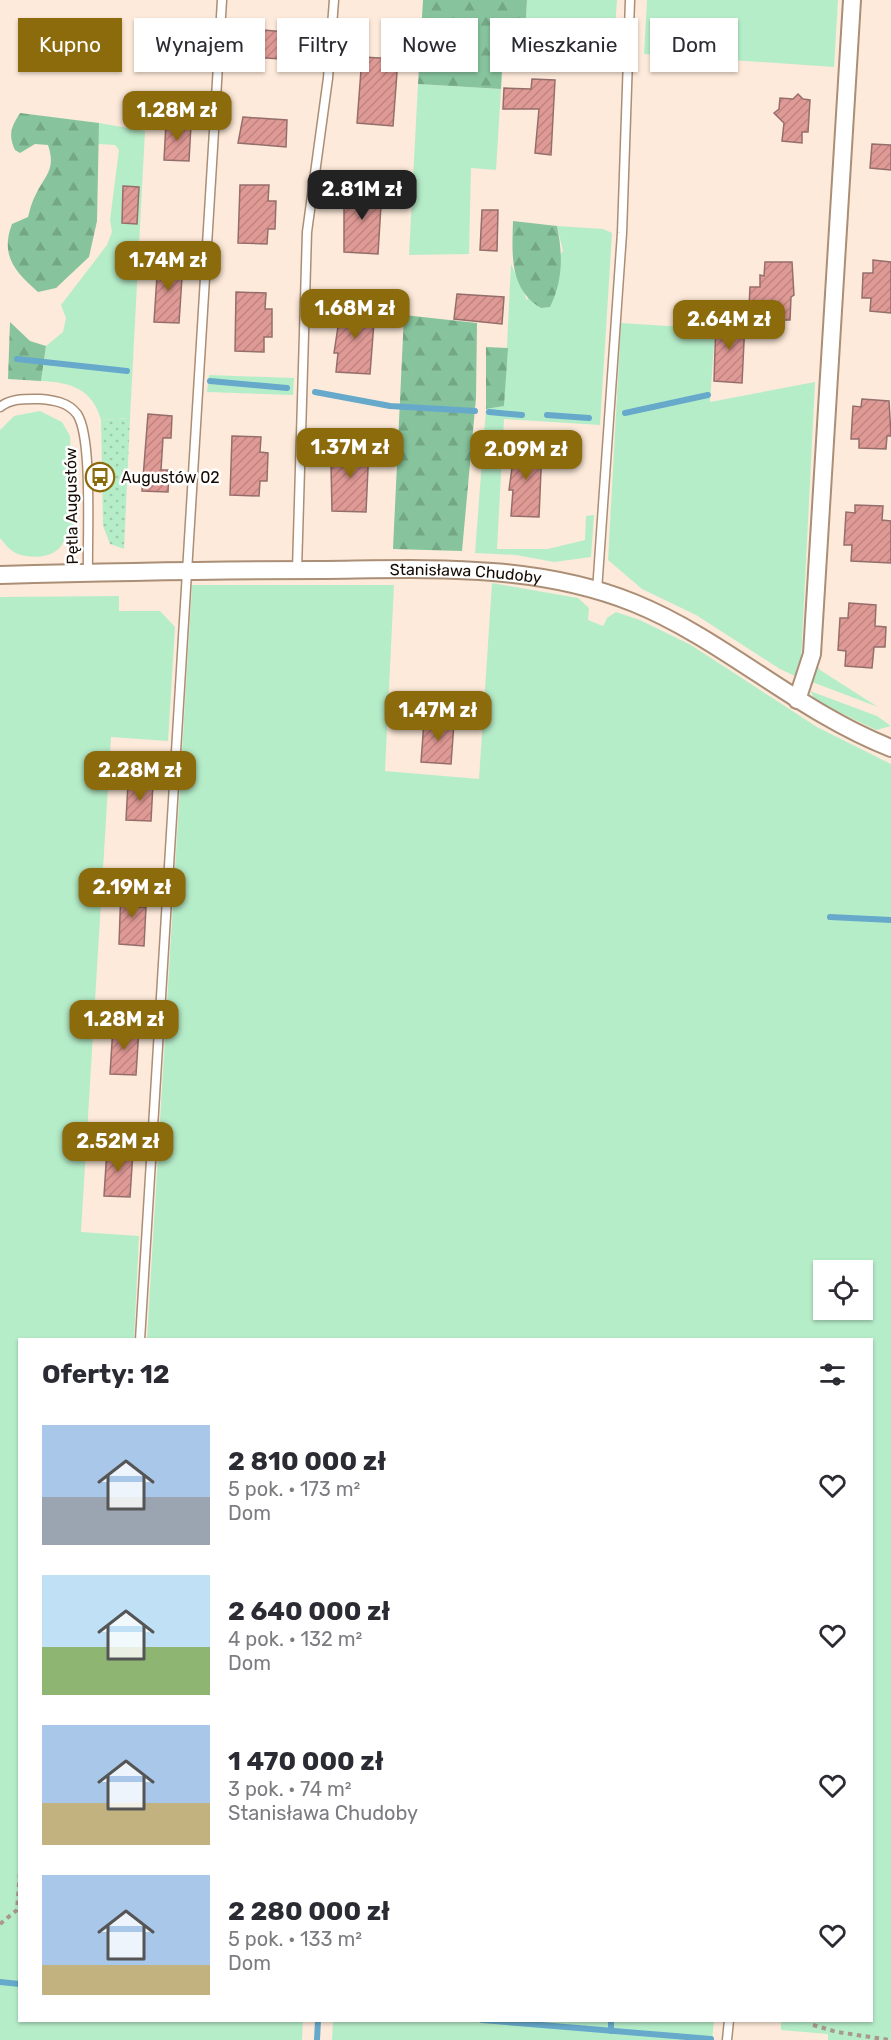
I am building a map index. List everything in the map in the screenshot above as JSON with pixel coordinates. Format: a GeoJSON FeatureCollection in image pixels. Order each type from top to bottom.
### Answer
{"type":"FeatureCollection","features":[{"type":"Feature","properties":{"kind":"street"},"geometry":{"type":"LineString","coordinates":[[797,700],[812,654],[852,0]]}},
{"type":"Feature","properties":{"kind":"street","name":"Stanisława Chudoby"},"geometry":{"type":"LineString","coordinates":[[0,575],[186,570],[297,570],[494,571],[540,577],[634,603],[672,622],[858,735],[891,748]]}},
{"type":"Feature","properties":{"kind":"lane"},"geometry":{"type":"LineString","coordinates":[[141,1338],[222,0]]}},
{"type":"Feature","properties":{"kind":"lane"},"geometry":{"type":"LineString","coordinates":[[297,570],[307,232],[328,78],[334,0]]}},
{"type":"Feature","properties":{"kind":"lane"},"geometry":{"type":"LineString","coordinates":[[597,591],[622,232],[630,0]]}},
{"type":"Feature","properties":{"kind":"lane","name":"Pętla Augustów"},"geometry":{"type":"LineString","coordinates":[[0,407],[12,400],[48,400],[71,408],[80,420],[85,448],[88,573]]}},
{"type":"Feature","properties":{"kind":"lane"},"geometry":{"type":"LineString","coordinates":[[727,2040],[729,2022]]}},
{"type":"Feature","properties":{"kind":"path"},"geometry":{"type":"LineString","coordinates":[[0,1924],[17,1910],[18,1897]]}},
{"type":"Feature","properties":{"kind":"path"},"geometry":{"type":"LineString","coordinates":[[813,2025],[837,2032],[890,2040]]}},
{"type":"Feature","properties":{"kind":"green space"},"geometry":{"type":"Polygon","coordinates":[[[423,0],[527,0],[526,18],[490,18],[490,72],[502,72],[501,89],[418,84],[419,72],[478,72],[478,18],[422,18],[423,0]]]}},
{"type":"Feature","properties":{"kind":"green space"},"geometry":{"type":"Polygon","coordinates":[[[527,0],[617,0],[616,18],[526,18],[527,0]]]}},
{"type":"Feature","properties":{"kind":"green space"},"geometry":{"type":"Polygon","coordinates":[[[647,0],[838,0],[834,67],[738,60],[738,18],[650,18],[650,54],[644,54],[647,0]]]}},
{"type":"Feature","properties":{"kind":"green space"},"geometry":{"type":"Polygon","coordinates":[[[418,84],[501,89],[496,170],[471,168],[469,254],[409,255],[418,84]]]}},
{"type":"Feature","properties":{"kind":"green space"},"geometry":{"type":"Polygon","coordinates":[[[20,113],[99,123],[97,221],[89,257],[56,288],[38,292],[17,270],[9,254],[8,245],[12,224],[28,217],[33,199],[49,171],[51,160],[48,145],[35,144],[20,153],[15,150],[12,131],[20,113]]]}},
{"type":"Feature","properties":{"kind":"green space"},"geometry":{"type":"Polygon","coordinates":[[[99,123],[145,131],[130,418],[101,420],[92,401],[79,389],[61,383],[41,381],[46,346],[63,332],[66,318],[61,305],[107,245],[112,232],[110,220],[119,150],[115,145],[98,144],[99,123]]]}},
{"type":"Feature","properties":{"kind":"green space"},"geometry":{"type":"Polygon","coordinates":[[[513,221],[557,226],[561,267],[550,307],[541,308],[531,300],[518,281],[512,246],[513,221]]]}},
{"type":"Feature","properties":{"kind":"green space"},"geometry":{"type":"Polygon","coordinates":[[[557,226],[603,229],[612,233],[600,425],[504,419],[497,549],[548,549],[585,540],[586,516],[594,515],[591,557],[554,562],[516,555],[475,553],[486,409],[504,406],[511,264],[527,300],[563,251],[557,226]]]}},
{"type":"Feature","properties":{"kind":"green space"},"geometry":{"type":"Polygon","coordinates":[[[404,315],[477,323],[476,398],[462,551],[393,549],[404,315]]]}},
{"type":"Feature","properties":{"kind":"green space"},"geometry":{"type":"Polygon","coordinates":[[[10,322],[30,341],[46,346],[41,381],[8,379],[10,322]]]}},
{"type":"Feature","properties":{"kind":"green space"},"geometry":{"type":"Polygon","coordinates":[[[621,323],[715,329],[710,402],[815,382],[801,661],[795,676],[780,669],[696,615],[642,589],[608,560],[621,323]]]}},
{"type":"Feature","properties":{"kind":"green space"},"geometry":{"type":"Polygon","coordinates":[[[486,347],[508,348],[504,406],[486,409],[486,347]]]}},
{"type":"Feature","properties":{"kind":"green space"},"geometry":{"type":"Polygon","coordinates":[[[209,375],[294,378],[293,395],[207,392],[209,375]]]}},
{"type":"Feature","properties":{"kind":"green space"},"geometry":{"type":"Polygon","coordinates":[[[40,411],[62,422],[70,436],[73,535],[65,535],[63,542],[54,552],[33,557],[15,553],[0,538],[0,430],[14,416],[40,411]]]}},
{"type":"Feature","properties":{"kind":"green space"},"geometry":{"type":"Polygon","coordinates":[[[130,418],[124,549],[110,544],[103,526],[101,420],[130,418]]]}},
{"type":"Feature","properties":{"kind":"green space"},"geometry":{"type":"Polygon","coordinates":[[[492,583],[578,598],[589,608],[588,620],[603,626],[607,618],[616,612],[640,620],[691,645],[817,727],[891,764],[891,2040],[828,2040],[828,2034],[781,2030],[781,2022],[873,2022],[873,1338],[147,1338],[192,585],[394,585],[385,771],[479,779],[492,583]]]}},
{"type":"Feature","properties":{"kind":"green space"},"geometry":{"type":"Polygon","coordinates":[[[119,596],[119,611],[160,611],[175,627],[168,741],[111,737],[81,1232],[139,1236],[134,1338],[18,1338],[18,2022],[303,2022],[302,2040],[0,2040],[0,597],[119,596]]]}},
{"type":"Feature","properties":{"kind":"green space"},"geometry":{"type":"Polygon","coordinates":[[[817,665],[820,670],[878,707],[812,682],[817,665]]]}},
{"type":"Feature","properties":{"kind":"green space"},"geometry":{"type":"Polygon","coordinates":[[[810,691],[877,716],[891,726],[876,730],[816,701],[810,691]]]}},
{"type":"Feature","properties":{"kind":"green space"},"geometry":{"type":"Polygon","coordinates":[[[333,2022],[714,2022],[712,2040],[332,2040],[333,2022]]]}},
{"type":"Feature","properties":{"kind":"building"},"geometry":{"type":"Polygon","coordinates":[[[265,30],[277,31],[277,59],[265,58],[265,30]]]}},
{"type":"Feature","properties":{"kind":"building"},"geometry":{"type":"Polygon","coordinates":[[[369,57],[381,58],[381,72],[397,72],[393,126],[357,123],[361,72],[369,72],[369,57]]]}},
{"type":"Feature","properties":{"kind":"building"},"geometry":{"type":"Polygon","coordinates":[[[532,79],[555,80],[551,155],[535,153],[539,109],[503,109],[504,88],[531,89],[532,79]]]}},
{"type":"Feature","properties":{"kind":"building"},"geometry":{"type":"Polygon","coordinates":[[[798,94],[803,99],[810,100],[808,132],[802,132],[802,143],[782,141],[784,123],[774,113],[779,109],[780,98],[793,99],[798,94]]]}},
{"type":"Feature","properties":{"kind":"building"},"geometry":{"type":"Polygon","coordinates":[[[243,117],[287,120],[286,147],[238,143],[243,117]]]}},
{"type":"Feature","properties":{"kind":"building"},"geometry":{"type":"Polygon","coordinates":[[[166,123],[191,125],[189,161],[164,160],[166,123]]]}},
{"type":"Feature","properties":{"kind":"building"},"geometry":{"type":"Polygon","coordinates":[[[872,144],[891,145],[891,170],[870,168],[872,144]]]}},
{"type":"Feature","properties":{"kind":"building"},"geometry":{"type":"Polygon","coordinates":[[[240,185],[269,185],[268,201],[276,201],[275,229],[268,229],[267,244],[238,243],[240,185]]]}},
{"type":"Feature","properties":{"kind":"building"},"geometry":{"type":"Polygon","coordinates":[[[123,186],[139,187],[137,224],[122,223],[123,186]]]}},
{"type":"Feature","properties":{"kind":"building"},"geometry":{"type":"Polygon","coordinates":[[[348,187],[382,189],[378,254],[344,252],[344,205],[347,205],[348,187]]]}},
{"type":"Feature","properties":{"kind":"building"},"geometry":{"type":"Polygon","coordinates":[[[482,210],[498,210],[497,251],[480,250],[482,210]]]}},
{"type":"Feature","properties":{"kind":"building"},"geometry":{"type":"Polygon","coordinates":[[[158,260],[183,262],[179,323],[154,322],[158,260]]]}},
{"type":"Feature","properties":{"kind":"building"},"geometry":{"type":"Polygon","coordinates":[[[873,260],[891,262],[891,313],[870,311],[871,298],[862,298],[863,273],[873,273],[873,260]]]}},
{"type":"Feature","properties":{"kind":"building"},"geometry":{"type":"Polygon","coordinates":[[[765,262],[792,262],[794,295],[791,297],[790,320],[780,320],[774,327],[748,327],[750,287],[760,287],[760,275],[764,276],[765,262]]]}},
{"type":"Feature","properties":{"kind":"building"},"geometry":{"type":"Polygon","coordinates":[[[236,292],[266,293],[265,309],[272,309],[272,337],[264,337],[264,352],[235,351],[236,292]]]}},
{"type":"Feature","properties":{"kind":"building"},"geometry":{"type":"Polygon","coordinates":[[[457,294],[504,297],[502,324],[454,319],[457,294]]]}},
{"type":"Feature","properties":{"kind":"building"},"geometry":{"type":"Polygon","coordinates":[[[341,307],[375,309],[370,374],[336,372],[338,353],[334,353],[341,307]]]}},
{"type":"Feature","properties":{"kind":"building"},"geometry":{"type":"Polygon","coordinates":[[[716,320],[745,321],[742,383],[714,381],[716,320]]]}},
{"type":"Feature","properties":{"kind":"building"},"geometry":{"type":"Polygon","coordinates":[[[862,399],[889,401],[891,436],[887,436],[886,449],[859,448],[859,439],[851,439],[853,406],[861,407],[862,399]]]}},
{"type":"Feature","properties":{"kind":"building"},"geometry":{"type":"Polygon","coordinates":[[[148,414],[172,416],[171,438],[163,438],[161,470],[169,470],[168,492],[142,491],[148,414]]]}},
{"type":"Feature","properties":{"kind":"building"},"geometry":{"type":"Polygon","coordinates":[[[232,436],[261,437],[260,452],[268,453],[267,481],[260,481],[259,496],[230,495],[232,436]]]}},
{"type":"Feature","properties":{"kind":"building"},"geometry":{"type":"Polygon","coordinates":[[[335,445],[369,447],[366,512],[332,511],[331,464],[334,464],[335,445]]]}},
{"type":"Feature","properties":{"kind":"building"},"geometry":{"type":"Polygon","coordinates":[[[515,446],[542,447],[539,517],[511,516],[513,490],[509,490],[515,446]]]}},
{"type":"Feature","properties":{"kind":"building"},"geometry":{"type":"Polygon","coordinates":[[[855,505],[883,506],[882,520],[891,521],[891,563],[851,561],[852,545],[844,545],[846,512],[855,513],[855,505]]]}},
{"type":"Feature","properties":{"kind":"building"},"geometry":{"type":"Polygon","coordinates":[[[849,603],[876,605],[875,626],[886,627],[885,647],[874,647],[872,668],[845,666],[846,651],[838,650],[840,618],[848,618],[849,603]]]}},
{"type":"Feature","properties":{"kind":"building"},"geometry":{"type":"Polygon","coordinates":[[[424,721],[454,723],[451,764],[421,762],[424,721]]]}},
{"type":"Feature","properties":{"kind":"building"},"geometry":{"type":"Polygon","coordinates":[[[128,783],[153,784],[151,821],[126,820],[128,783]]]}},
{"type":"Feature","properties":{"kind":"building"},"geometry":{"type":"Polygon","coordinates":[[[121,888],[138,889],[137,907],[146,907],[144,946],[119,944],[121,888]]]}},
{"type":"Feature","properties":{"kind":"building"},"geometry":{"type":"Polygon","coordinates":[[[113,1027],[139,1028],[136,1075],[110,1074],[113,1027]]]}},
{"type":"Feature","properties":{"kind":"building"},"geometry":{"type":"Polygon","coordinates":[[[107,1149],[133,1151],[130,1197],[104,1196],[107,1149]]]}},
{"type":"Feature","properties":{"kind":"waterway"},"geometry":{"type":"LineString","coordinates":[[17,359],[127,371]]}},
{"type":"Feature","properties":{"kind":"waterway"},"geometry":{"type":"LineString","coordinates":[[210,381],[287,388]]}},
{"type":"Feature","properties":{"kind":"waterway"},"geometry":{"type":"LineString","coordinates":[[315,392],[390,406],[475,411]]}},
{"type":"Feature","properties":{"kind":"waterway"},"geometry":{"type":"LineString","coordinates":[[625,413],[708,395]]}},
{"type":"Feature","properties":{"kind":"waterway"},"geometry":{"type":"LineString","coordinates":[[489,412],[522,415]]}},
{"type":"Feature","properties":{"kind":"waterway"},"geometry":{"type":"LineString","coordinates":[[547,415],[589,418]]}},
{"type":"Feature","properties":{"kind":"waterway"},"geometry":{"type":"LineString","coordinates":[[830,917],[891,920]]}},
{"type":"Feature","properties":{"kind":"waterway"},"geometry":{"type":"LineString","coordinates":[[0,1982],[18,1984]]}},
{"type":"Feature","properties":{"kind":"waterway"},"geometry":{"type":"LineString","coordinates":[[317,2040],[318,2022]]}},
{"type":"Feature","properties":{"kind":"waterway"},"geometry":{"type":"LineString","coordinates":[[506,2022],[711,2039]]}},
{"type":"Feature","properties":{"kind":"waterway"},"geometry":{"type":"LineString","coordinates":[[611,2022],[611,2031]]}},
{"type":"Feature","properties":{"kind":"place","name":"Augustów 02"},"geometry":{"type":"Point","coordinates":[100,477]}}]}
